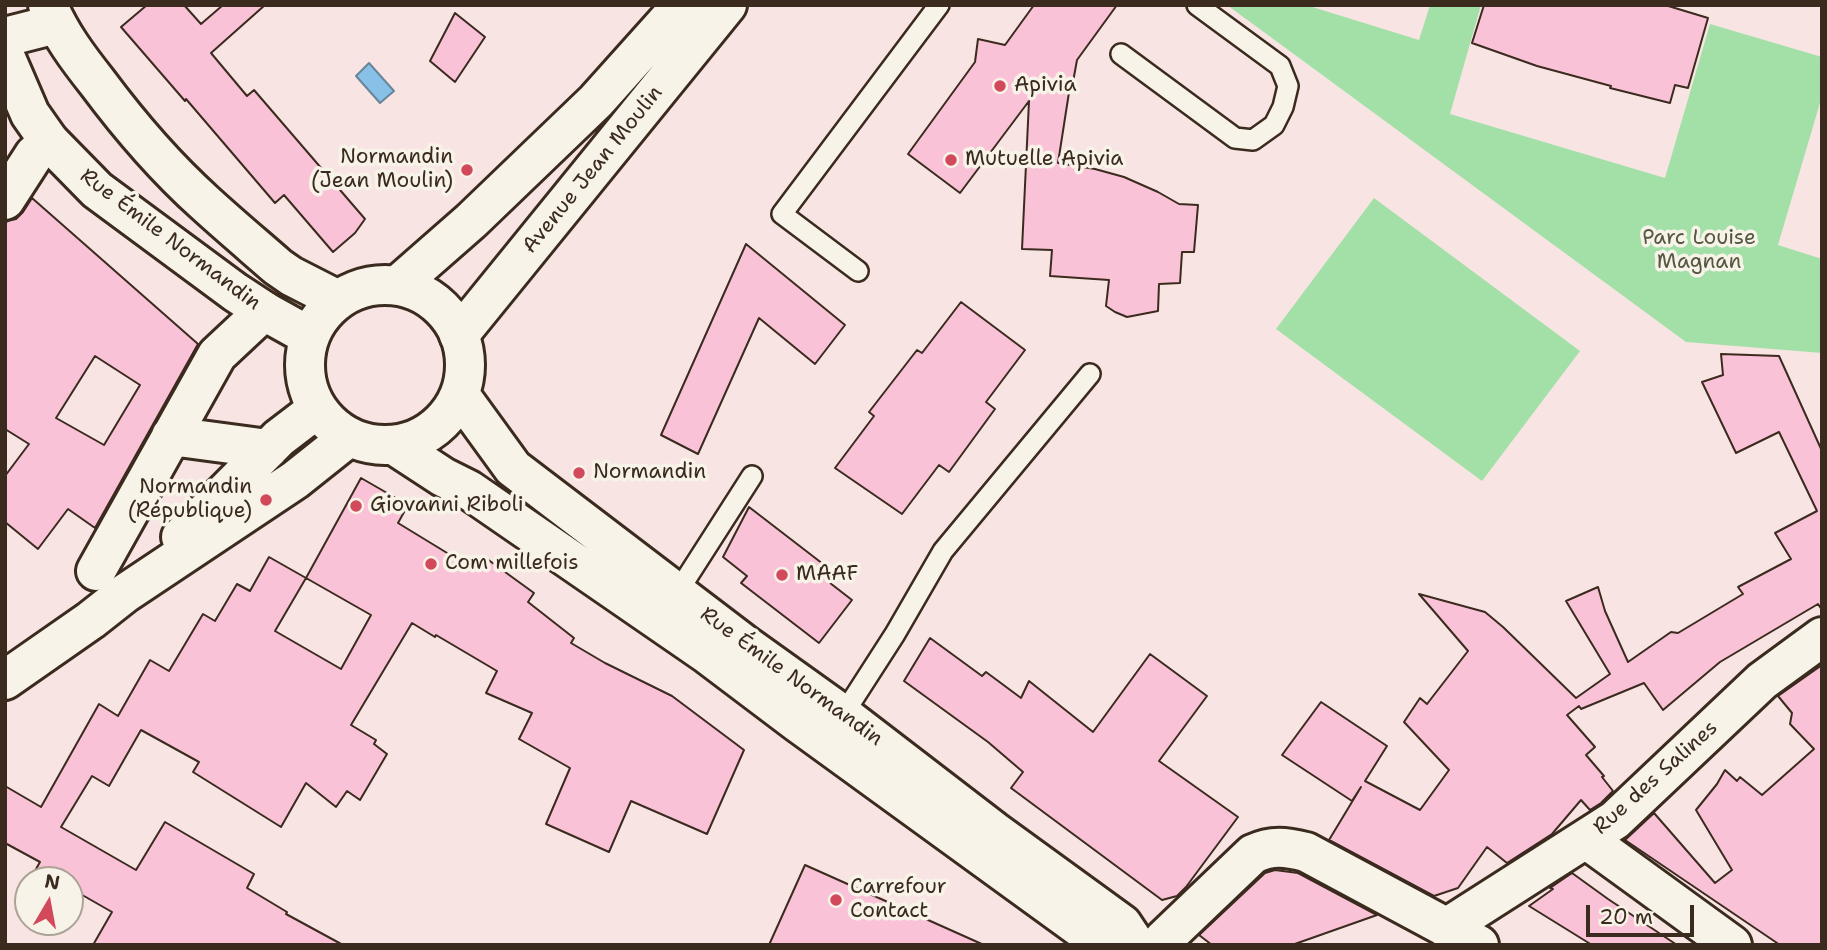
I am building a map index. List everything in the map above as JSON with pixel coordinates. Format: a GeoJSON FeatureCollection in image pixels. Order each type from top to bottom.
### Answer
{"type":"FeatureCollection","features":[{"type":"Feature","properties":{"kind":"main road","name":"Avenue Jean Moulin"},"geometry":{"type":"LineString","coordinates":[[398,285],[471,221],[596,101],[682,5]]}},
{"type":"Feature","properties":{"kind":"main road","name":"Avenue Jean Moulin"},"geometry":{"type":"LineString","coordinates":[[459,335],[727,5]]}},
{"type":"Feature","properties":{"kind":"main road"},"geometry":{"type":"LineString","coordinates":[[5,37],[52,15]]}},
{"type":"Feature","properties":{"kind":"main road","name":"Rue Émile Normandin"},"geometry":{"type":"LineString","coordinates":[[52,15],[77,56],[117,109],[203,202],[278,267],[338,300]]}},
{"type":"Feature","properties":{"kind":"main road","name":"Rue Émile Normandin"},"geometry":{"type":"LineString","coordinates":[[5,56],[14,102],[30,114],[49,141],[97,190],[235,292],[309,336]]}},
{"type":"Feature","properties":{"kind":"main road"},"geometry":{"type":"LineString","coordinates":[[5,200],[34,155],[49,141]]}},
{"type":"Feature","properties":{"kind":"main road"},"geometry":{"type":"LineString","coordinates":[[380,285],[398,285],[419,290],[450,318],[465,355],[465,375],[460,395],[449,413],[435,428],[424,436],[394,445],[378,446],[349,438],[331,425],[317,408],[306,381],[304,366],[309,336],[326,310],[338,300],[358,290],[380,285]]}},
{"type":"Feature","properties":{"kind":"main road"},"geometry":{"type":"LineString","coordinates":[[5,680],[91,620],[110,582],[171,436],[217,355],[264,311]]}},
{"type":"Feature","properties":{"kind":"main road","name":"Rue Émile Normandin"},"geometry":{"type":"LineString","coordinates":[[460,395],[513,468],[748,647],[834,728],[1104,945]]}},
{"type":"Feature","properties":{"kind":"main road"},"geometry":{"type":"LineString","coordinates":[[110,582],[317,408]]}},
{"type":"Feature","properties":{"kind":"main road"},"geometry":{"type":"LineString","coordinates":[[171,436],[268,449]]}},
{"type":"Feature","properties":{"kind":"main road"},"geometry":{"type":"LineString","coordinates":[[110,582],[295,480],[349,438]]}},
{"type":"Feature","properties":{"kind":"main road","name":"Rue Émile Normandin"},"geometry":{"type":"LineString","coordinates":[[394,445],[470,491],[707,654],[797,722],[834,728],[994,831],[1122,924],[1136,945]]}},
{"type":"Feature","properties":{"kind":"main road","name":"Rue des Salines"},"geometry":{"type":"LineString","coordinates":[[1462,937],[1615,820],[1762,681],[1822,637]]}},
{"type":"Feature","properties":{"kind":"main road"},"geometry":{"type":"LineString","coordinates":[[1587,839],[1732,945]]}},
{"type":"Feature","properties":{"kind":"main road"},"geometry":{"type":"LineString","coordinates":[[1161,945],[1163,940],[1253,854],[1264,849],[1285,846],[1306,852],[1462,937]]}},
{"type":"Feature","properties":{"kind":"lane"},"geometry":{"type":"LineString","coordinates":[[859,271],[782,214],[939,5]]}},
{"type":"Feature","properties":{"kind":"lane"},"geometry":{"type":"LineString","coordinates":[[1121,54],[1235,138],[1253,141],[1274,125],[1283,107],[1288,86],[1280,66],[1196,5]]}},
{"type":"Feature","properties":{"kind":"lane"},"geometry":{"type":"LineString","coordinates":[[834,728],[895,634],[943,551],[1090,374]]}},
{"type":"Feature","properties":{"kind":"lane"},"geometry":{"type":"LineString","coordinates":[[677,593],[752,476]]}},
{"type":"Feature","properties":{"kind":"green space","name":"Parc Louise Magnan"},"geometry":{"type":"Polygon","coordinates":[[[1227,5],[1306,5],[1419,40],[1430,5],[1481,5],[1450,114],[1665,178],[1710,24],[1822,57],[1822,96],[1778,245],[1822,259],[1822,353],[1686,342],[1227,5]]]}},
{"type":"Feature","properties":{"kind":"green space"},"geometry":{"type":"Polygon","coordinates":[[[1374,198],[1580,351],[1482,481],[1276,329],[1374,198]]]}},
{"type":"Feature","properties":{"kind":"water"},"geometry":{"type":"Polygon","coordinates":[[[369,63],[394,91],[380,103],[356,76],[369,63]]]}},
{"type":"Feature","properties":{"kind":"building"},"geometry":{"type":"Polygon","coordinates":[[[147,5],[184,5],[201,24],[223,5],[265,5],[211,53],[247,96],[254,90],[365,219],[355,233],[333,252],[284,195],[275,203],[121,27],[147,5]]]}},
{"type":"Feature","properties":{"kind":"building","name":"Mutuelle Apivia"},"geometry":{"type":"Polygon","coordinates":[[[1034,5],[1117,5],[1077,60],[1070,86],[1058,163],[1124,177],[1179,204],[1198,205],[1194,252],[1182,252],[1180,283],[1159,284],[1158,311],[1127,317],[1115,312],[1106,306],[1109,280],[1050,276],[1052,250],[1022,249],[1029,101],[960,193],[908,154],[975,62],[978,39],[1005,45],[1034,5]]]}},
{"type":"Feature","properties":{"kind":"building"},"geometry":{"type":"Polygon","coordinates":[[[1484,5],[1665,5],[1708,18],[1688,88],[1675,85],[1670,103],[1537,66],[1472,43],[1484,5]]]}},
{"type":"Feature","properties":{"kind":"building"},"geometry":{"type":"Polygon","coordinates":[[[455,13],[485,37],[455,82],[430,61],[455,13]]]}},
{"type":"Feature","properties":{"kind":"building"},"geometry":{"type":"Polygon","coordinates":[[[32,198],[198,344],[95,528],[68,509],[38,549],[5,522],[5,476],[29,444],[5,429],[5,225],[23,212],[32,198]],[[95,356],[56,418],[104,445],[140,385],[95,356]]]}},
{"type":"Feature","properties":{"kind":"building"},"geometry":{"type":"Polygon","coordinates":[[[746,244],[845,325],[815,364],[759,318],[698,454],[661,435],[746,244]]]}},
{"type":"Feature","properties":{"kind":"building"},"geometry":{"type":"Polygon","coordinates":[[[961,302],[1025,350],[986,402],[995,409],[949,472],[939,465],[902,514],[835,468],[874,416],[869,412],[917,350],[922,353],[961,302]]]}},
{"type":"Feature","properties":{"kind":"building"},"geometry":{"type":"Polygon","coordinates":[[[1721,354],[1779,356],[1822,451],[1822,610],[1818,604],[1720,662],[1663,710],[1644,683],[1581,709],[1579,706],[1567,715],[1595,747],[1586,755],[1613,791],[1590,810],[1581,800],[1552,834],[1507,863],[1487,847],[1458,888],[1434,896],[1329,840],[1361,787],[1352,801],[1282,755],[1321,702],[1387,746],[1365,781],[1420,810],[1449,770],[1404,722],[1420,698],[1427,704],[1468,651],[1419,594],[1485,612],[1576,698],[1610,674],[1566,601],[1598,587],[1605,611],[1628,662],[1671,632],[1678,633],[1743,594],[1738,587],[1791,559],[1775,533],[1817,511],[1779,432],[1736,453],[1702,382],[1723,375],[1721,354]]]}},
{"type":"Feature","properties":{"kind":"building"},"geometry":{"type":"Polygon","coordinates":[[[361,478],[408,505],[398,523],[475,570],[483,556],[534,593],[528,602],[574,638],[571,643],[672,696],[744,750],[707,834],[631,801],[609,852],[546,824],[570,768],[519,739],[532,713],[486,693],[497,671],[412,623],[351,725],[376,740],[374,744],[387,754],[360,800],[347,791],[336,807],[306,783],[281,827],[193,772],[199,762],[141,730],[109,786],[92,776],[61,827],[136,870],[165,822],[254,874],[247,888],[287,912],[286,914],[343,945],[93,945],[112,912],[84,896],[84,866],[38,866],[40,862],[5,843],[5,786],[41,807],[99,704],[118,716],[150,660],[169,671],[203,614],[215,621],[237,584],[250,591],[269,557],[306,578],[361,478]],[[306,578],[275,631],[341,669],[371,615],[306,578]]]}},
{"type":"Feature","properties":{"kind":"building"},"geometry":{"type":"Polygon","coordinates":[[[749,507],[836,574],[830,583],[852,600],[819,643],[741,583],[747,576],[723,557],[749,507]]]}},
{"type":"Feature","properties":{"kind":"building"},"geometry":{"type":"Polygon","coordinates":[[[930,638],[982,676],[986,672],[1021,698],[1029,681],[1093,732],[1150,654],[1207,696],[1159,761],[1238,817],[1177,896],[1162,900],[1011,788],[1023,772],[988,742],[904,681],[930,638]]]}},
{"type":"Feature","properties":{"kind":"building"},"geometry":{"type":"Polygon","coordinates":[[[1822,665],[1822,945],[1780,945],[1625,840],[1654,813],[1715,883],[1732,870],[1696,810],[1725,770],[1737,781],[1740,777],[1762,795],[1814,749],[1790,724],[1792,713],[1778,696],[1822,665]]]}},
{"type":"Feature","properties":{"kind":"building","name":"Carrefour Contact"},"geometry":{"type":"Polygon","coordinates":[[[805,865],[984,945],[769,945],[805,865]]]}},
{"type":"Feature","properties":{"kind":"building"},"geometry":{"type":"Polygon","coordinates":[[[1275,870],[1298,873],[1377,915],[1292,945],[1212,945],[1199,935],[1265,873],[1275,870]]]}},
{"type":"Feature","properties":{"kind":"building"},"geometry":{"type":"Polygon","coordinates":[[[1572,873],[1677,945],[1592,945],[1529,906],[1572,873]]]}},
{"type":"Feature","properties":{"kind":"place","name":"Apivia"},"geometry":{"type":"Point","coordinates":[1000,86]}},
{"type":"Feature","properties":{"kind":"place","name":"Mutuelle Apivia"},"geometry":{"type":"Point","coordinates":[951,160]}},
{"type":"Feature","properties":{"kind":"place","name":"Normandin (Jean Moulin)"},"geometry":{"type":"Point","coordinates":[467,170]}},
{"type":"Feature","properties":{"kind":"place","name":"Normandin"},"geometry":{"type":"Point","coordinates":[579,473]}},
{"type":"Feature","properties":{"kind":"place","name":"Normandin (République)"},"geometry":{"type":"Point","coordinates":[266,500]}},
{"type":"Feature","properties":{"kind":"place","name":"Giovanni Riboli"},"geometry":{"type":"Point","coordinates":[356,506]}},
{"type":"Feature","properties":{"kind":"place","name":"Com millefois"},"geometry":{"type":"Point","coordinates":[431,564]}},
{"type":"Feature","properties":{"kind":"place","name":"MAAF"},"geometry":{"type":"Point","coordinates":[782,575]}},
{"type":"Feature","properties":{"kind":"place","name":"Carrefour Contact"},"geometry":{"type":"Point","coordinates":[836,900]}}]}
